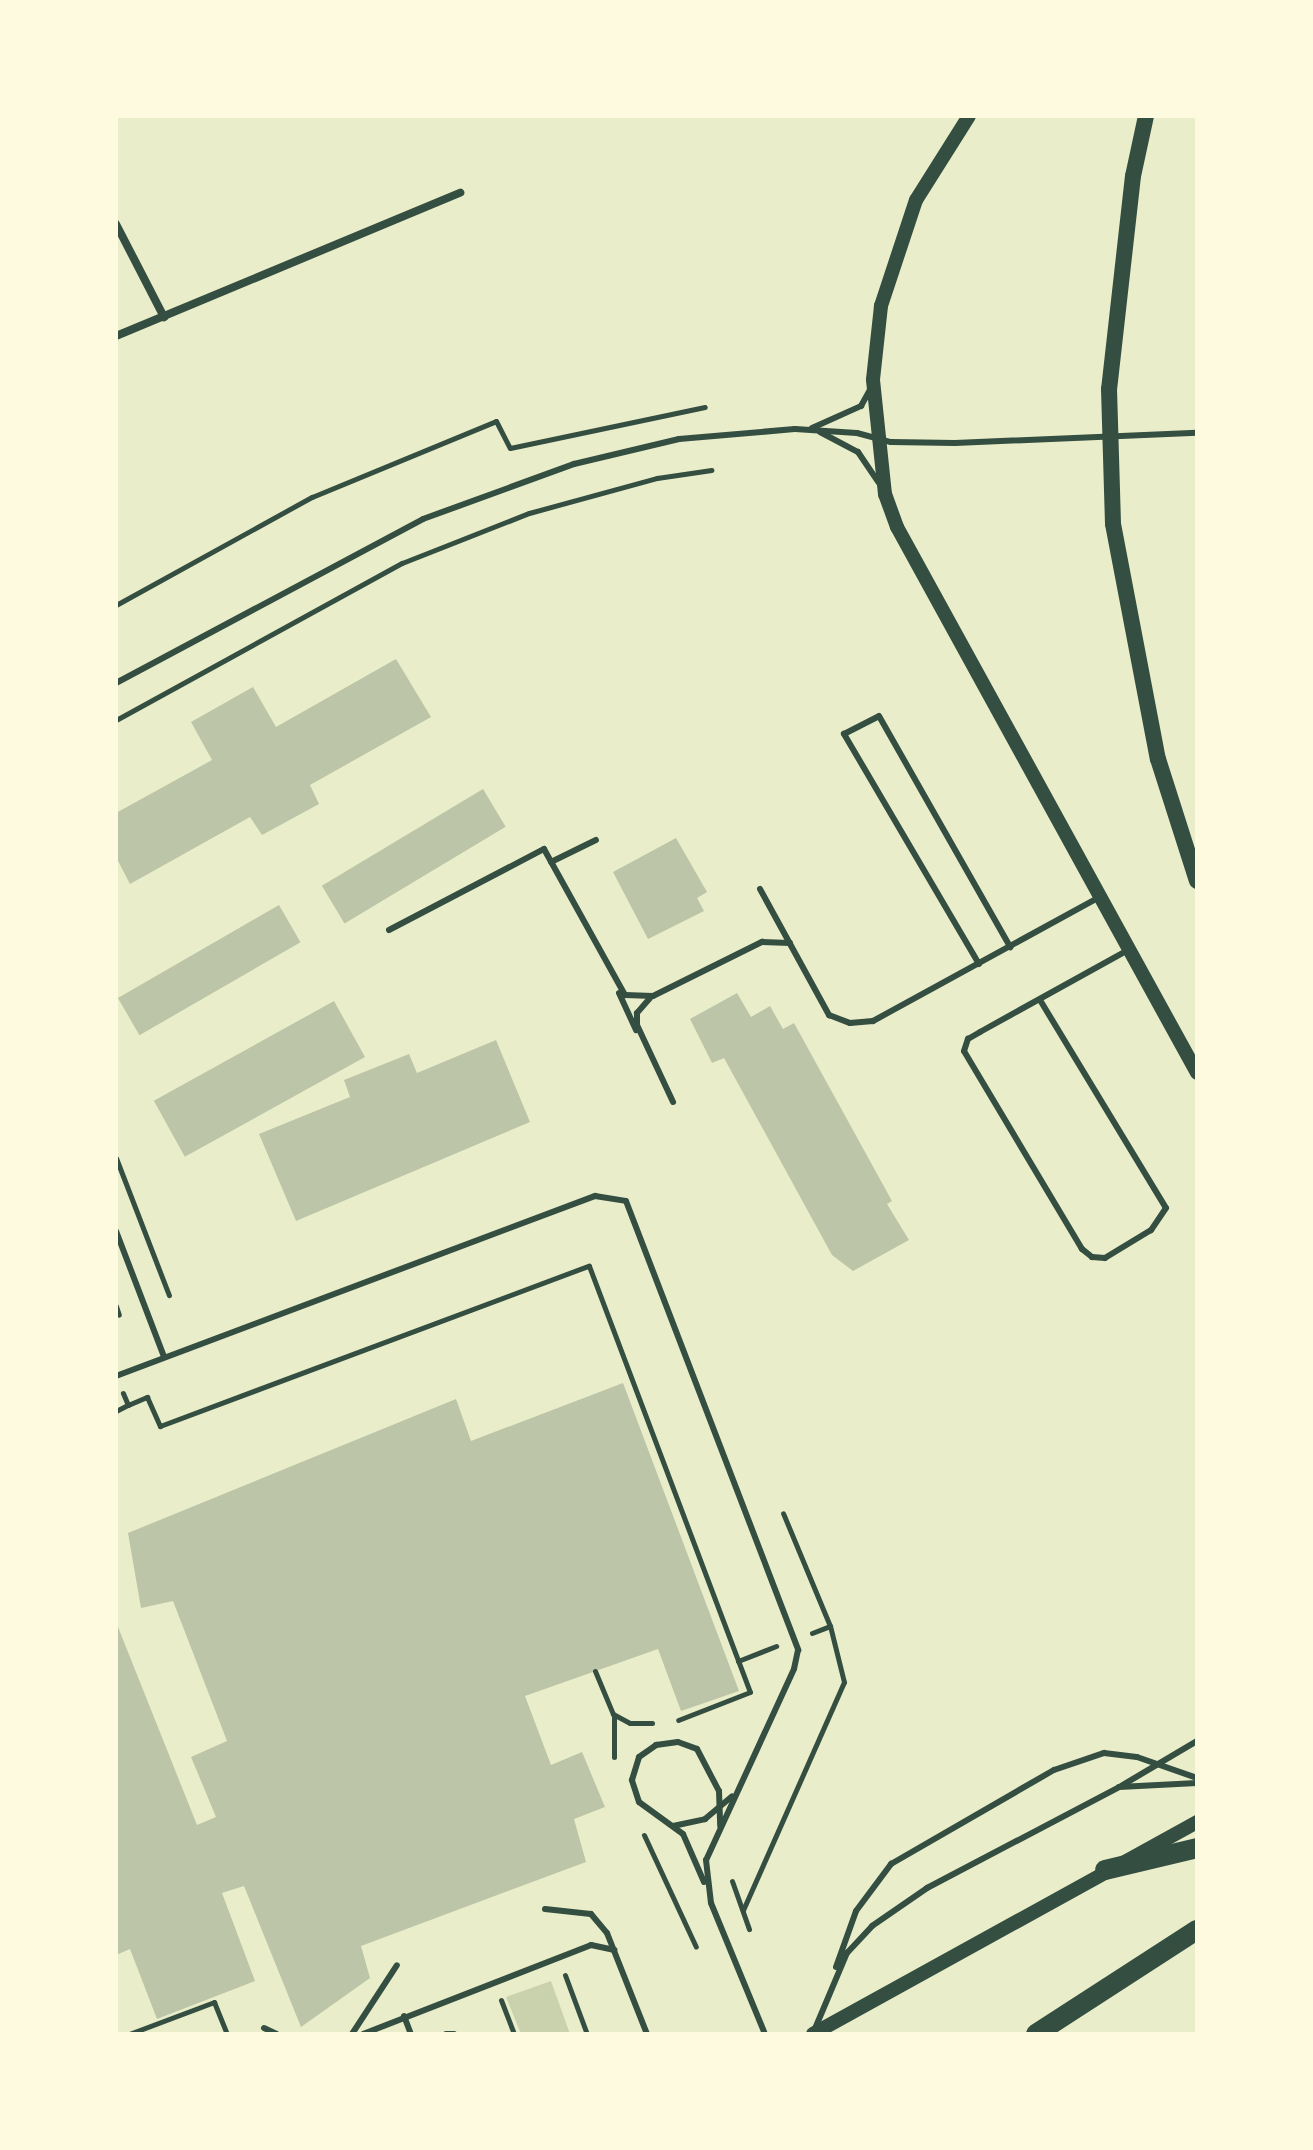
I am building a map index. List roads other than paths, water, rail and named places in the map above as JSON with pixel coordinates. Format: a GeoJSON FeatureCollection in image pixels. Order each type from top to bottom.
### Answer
{"type":"FeatureCollection","features":[{"type":"Feature","properties":{"kind":"main road"},"geometry":{"type":"LineString","coordinates":[[1146,116],[1119,293],[1109,434],[1113,524],[1133,644],[1158,759],[1197,881]]}},
{"type":"Feature","properties":{"kind":"main road"},"geometry":{"type":"LineString","coordinates":[[1105,1870],[1197,1848]]}},
{"type":"Feature","properties":{"kind":"main road"},"geometry":{"type":"LineString","coordinates":[[1036,2034],[1197,1930]]}},
{"type":"Feature","properties":{"kind":"street"},"geometry":{"type":"LineString","coordinates":[[969,116],[934,167],[901,234],[881,306],[873,380],[875,440],[885,494],[897,527],[1126,951],[1197,1073]]}},
{"type":"Feature","properties":{"kind":"street"},"geometry":{"type":"LineString","coordinates":[[116,336],[460,193]]}},
{"type":"Feature","properties":{"kind":"street"},"geometry":{"type":"LineString","coordinates":[[116,224],[164,317]]}},
{"type":"Feature","properties":{"kind":"street"},"geometry":{"type":"LineString","coordinates":[[813,2034],[1105,1870],[1197,1822]]}},
{"type":"Feature","properties":{"kind":"lane"},"geometry":{"type":"LineString","coordinates":[[809,429],[861,406],[873,380]]}},
{"type":"Feature","properties":{"kind":"lane"},"geometry":{"type":"LineString","coordinates":[[809,429],[858,452],[885,494]]}},
{"type":"Feature","properties":{"kind":"lane"},"geometry":{"type":"LineString","coordinates":[[116,683],[355,551],[502,487],[679,439],[809,429],[875,440],[955,443],[1109,434],[1197,433]]}},
{"type":"Feature","properties":{"kind":"lane"},"geometry":{"type":"LineString","coordinates":[[979,964],[844,734],[879,716],[1010,947]]}},
{"type":"Feature","properties":{"kind":"lane"},"geometry":{"type":"LineString","coordinates":[[551,862],[596,840]]}},
{"type":"Feature","properties":{"kind":"lane"},"geometry":{"type":"LineString","coordinates":[[389,930],[544,849],[673,1102]]}},
{"type":"Feature","properties":{"kind":"lane"},"geometry":{"type":"LineString","coordinates":[[760,889],[829,1015],[850,1023],[873,1021],[1098,898]]}},
{"type":"Feature","properties":{"kind":"lane"},"geometry":{"type":"LineString","coordinates":[[616,986],[639,999],[653,996],[762,942],[790,943]]}},
{"type":"Feature","properties":{"kind":"lane"},"geometry":{"type":"LineString","coordinates":[[1040,1000],[1166,1208],[1151,1230],[1105,1258],[1082,1249],[964,1051],[968,1039],[1126,951]]}},
{"type":"Feature","properties":{"kind":"lane"},"geometry":{"type":"LineString","coordinates":[[641,1039],[637,1013],[653,996]]}},
{"type":"Feature","properties":{"kind":"lane"},"geometry":{"type":"LineString","coordinates":[[116,1376],[595,1196],[626,1201],[798,1650],[794,1669],[706,1860],[706,1887]]}},
{"type":"Feature","properties":{"kind":"lane"},"geometry":{"type":"LineString","coordinates":[[116,1231],[164,1357]]}},
{"type":"Feature","properties":{"kind":"lane"},"geometry":{"type":"LineString","coordinates":[[832,1981],[847,1953],[872,1926],[927,1888],[1119,1787],[1197,1741]]}},
{"type":"Feature","properties":{"kind":"lane"},"geometry":{"type":"LineString","coordinates":[[720,1829],[711,1769],[697,1749],[678,1742],[656,1745],[639,1757],[632,1780],[639,1802],[683,1834],[765,2034]]}},
{"type":"Feature","properties":{"kind":"lane"},"geometry":{"type":"LineString","coordinates":[[813,2034],[856,1911],[891,1864],[919,1844],[1078,1760],[1104,1753],[1156,1763],[1197,1781]]}},
{"type":"Feature","properties":{"kind":"lane"},"geometry":{"type":"LineString","coordinates":[[1119,1787],[1197,1781]]}},
{"type":"Feature","properties":{"kind":"lane"},"geometry":{"type":"LineString","coordinates":[[673,1826],[691,1825],[735,1793]]}},
{"type":"Feature","properties":{"kind":"lane"},"geometry":{"type":"LineString","coordinates":[[545,1909],[591,1914],[614,1950],[647,2034]]}},
{"type":"Feature","properties":{"kind":"lane"},"geometry":{"type":"LineString","coordinates":[[363,2034],[591,1945],[614,1950]]}},
{"type":"Feature","properties":{"kind":"lane"},"geometry":{"type":"LineString","coordinates":[[352,2034],[397,1965]]}},
{"type":"Feature","properties":{"kind":"lane"},"geometry":{"type":"LineString","coordinates":[[404,2016],[411,2034]]}},
{"type":"Feature","properties":{"kind":"lane"},"geometry":{"type":"LineString","coordinates":[[264,2028],[277,2034]]}},
{"type":"Feature","properties":{"kind":"lane"},"geometry":{"type":"LineString","coordinates":[[446,2034],[454,2034]]}}]}
